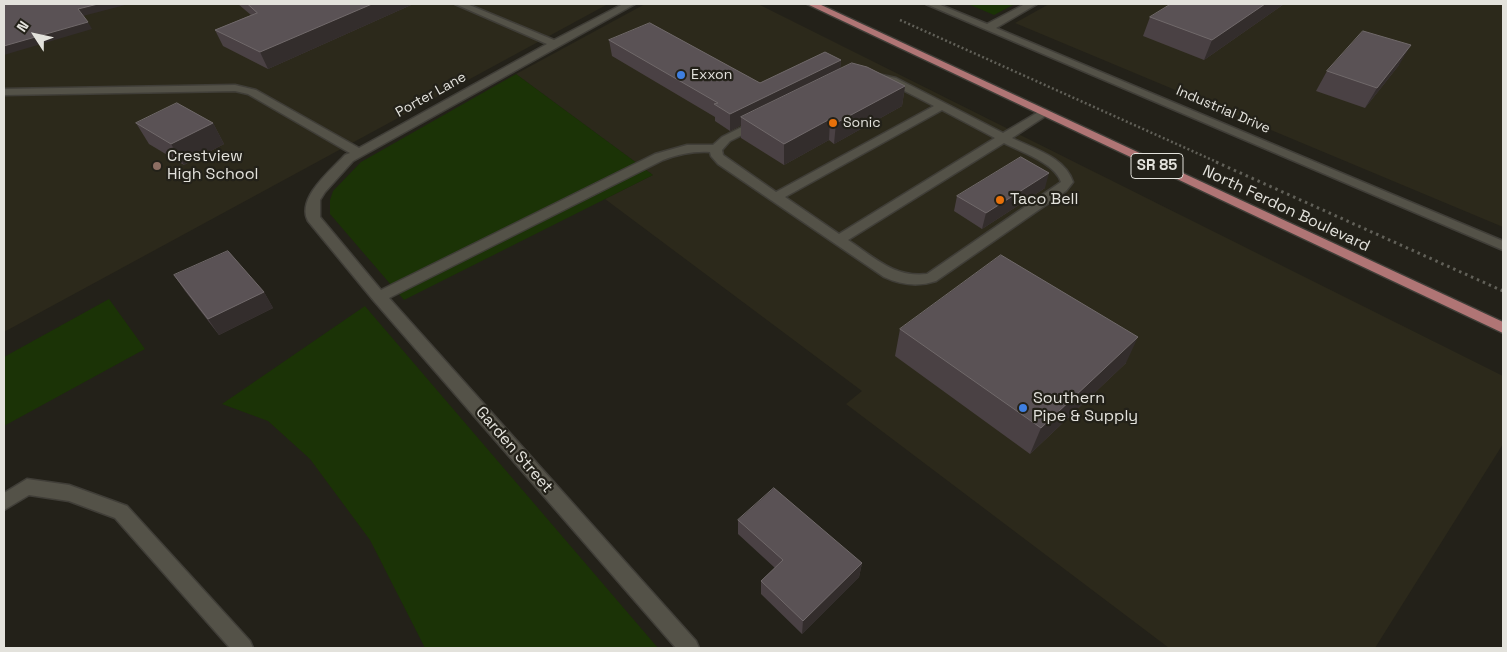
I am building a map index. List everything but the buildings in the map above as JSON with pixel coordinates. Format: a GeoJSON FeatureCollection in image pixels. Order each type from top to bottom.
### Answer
{"type":"FeatureCollection","features":[{"type":"Feature","properties":{"kind":"main road","name":"North Ferdon Boulevard"},"geometry":{"type":"LineString","coordinates":[[812,4],[1503,328]]}},
{"type":"Feature","properties":{"kind":"street"},"geometry":{"type":"LineString","coordinates":[[460,4],[555,44]]}},
{"type":"Feature","properties":{"kind":"street","name":"Porter Lane"},"geometry":{"type":"LineString","coordinates":[[340,251],[313,218],[314,200],[318,190],[349,158],[630,4]]}},
{"type":"Feature","properties":{"kind":"street","name":"Industrial Drive"},"geometry":{"type":"LineString","coordinates":[[931,4],[1503,246]]}},
{"type":"Feature","properties":{"kind":"street"},"geometry":{"type":"LineString","coordinates":[[988,28],[1032,4]]}},
{"type":"Feature","properties":{"kind":"street"},"geometry":{"type":"LineString","coordinates":[[882,76],[1056,165],[1064,173],[1067,182],[1062,188],[931,278],[916,281],[900,279],[889,274],[722,161],[717,156],[716,149],[726,139],[847,78],[882,76]]}},
{"type":"Feature","properties":{"kind":"street"},"geometry":{"type":"LineString","coordinates":[[4,92],[235,88],[252,92],[360,152]]}},
{"type":"Feature","properties":{"kind":"street"},"geometry":{"type":"LineString","coordinates":[[776,197],[942,106]]}},
{"type":"Feature","properties":{"kind":"street"},"geometry":{"type":"LineString","coordinates":[[838,240],[1044,113]]}},
{"type":"Feature","properties":{"kind":"street"},"geometry":{"type":"LineString","coordinates":[[380,297],[659,157],[681,149],[697,147],[716,149]]}},
{"type":"Feature","properties":{"kind":"street","name":"Garden Street"},"geometry":{"type":"LineString","coordinates":[[340,251],[689,648]]}},
{"type":"Feature","properties":{"kind":"street"},"geometry":{"type":"LineString","coordinates":[[4,502],[26,487],[69,493],[121,512],[243,648]]}},
{"type":"Feature","properties":{"kind":"path"},"geometry":{"type":"LineString","coordinates":[[898,19],[1503,291]]}},
{"type":"Feature","properties":{"kind":"shaded area","name":"Crestview High School"},"geometry":{"type":"Polygon","coordinates":[[[4,4],[608,4],[4,332],[4,4]]]}},
{"type":"Feature","properties":{"kind":"shaded area"},"geometry":{"type":"Polygon","coordinates":[[[645,4],[758,4],[1503,376],[1503,444],[1375,648],[1169,648],[846,404],[862,391],[605,199],[653,175],[516,74],[645,4]]]}},
{"type":"Feature","properties":{"kind":"shaded area"},"geometry":{"type":"Polygon","coordinates":[[[1049,4],[1503,4],[1503,227],[1015,23],[1049,4]]]}},
{"type":"Feature","properties":{"kind":"green space"},"geometry":{"type":"Polygon","coordinates":[[[968,4],[1015,4],[994,15],[968,4]]]}},
{"type":"Feature","properties":{"kind":"green space"},"geometry":{"type":"Polygon","coordinates":[[[516,74],[653,175],[404,300],[330,214],[330,200],[333,191],[361,162],[516,74]]]}},
{"type":"Feature","properties":{"kind":"green space"},"geometry":{"type":"Polygon","coordinates":[[[109,299],[145,349],[4,426],[4,357],[109,299]]]}},
{"type":"Feature","properties":{"kind":"green space"},"geometry":{"type":"Polygon","coordinates":[[[365,306],[658,648],[425,648],[370,540],[310,459],[268,421],[222,404],[365,306]]]}},
{"type":"Feature","properties":{"kind":"place","name":"Exxon"},"geometry":{"type":"Point","coordinates":[681,75]}},
{"type":"Feature","properties":{"kind":"place","name":"Sonic"},"geometry":{"type":"Point","coordinates":[833,123]}},
{"type":"Feature","properties":{"kind":"place","name":"Crestview High School"},"geometry":{"type":"Point","coordinates":[157,166]}},
{"type":"Feature","properties":{"kind":"place","name":"Taco Bell"},"geometry":{"type":"Point","coordinates":[1000,200]}},
{"type":"Feature","properties":{"kind":"place","name":"Southern Pipe & Supply"},"geometry":{"type":"Point","coordinates":[1023,408]}}]}
